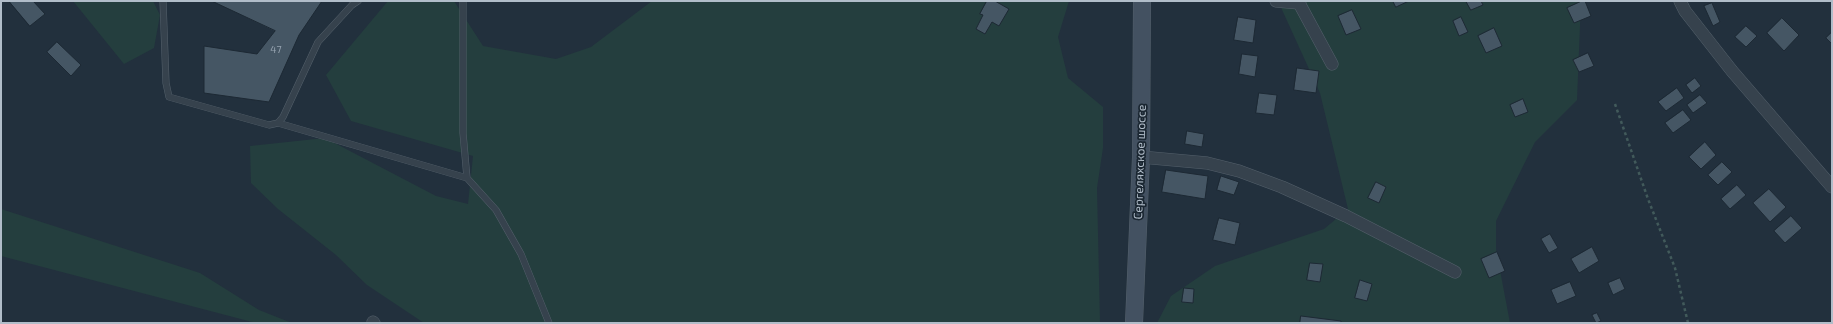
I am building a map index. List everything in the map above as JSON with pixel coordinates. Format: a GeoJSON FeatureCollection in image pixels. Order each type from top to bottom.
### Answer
{"type":"FeatureCollection","features":[{"type":"Feature","properties":{"kind":"main road","name":"Сергеляхское шоссе"},"geometry":{"type":"LineString","coordinates":[[1134,323],[1142,157],[1142,1]]}},
{"type":"Feature","properties":{"kind":"street"},"geometry":{"type":"LineString","coordinates":[[1276,1],[1299,2],[1332,64]]}},
{"type":"Feature","properties":{"kind":"street"},"geometry":{"type":"LineString","coordinates":[[1680,1],[1685,11],[1732,71],[1832,187]]}},
{"type":"Feature","properties":{"kind":"street"},"geometry":{"type":"LineString","coordinates":[[1142,157],[1207,163],[1246,173],[1282,187],[1346,216],[1454,272]]}},
{"type":"Feature","properties":{"kind":"lane"},"geometry":{"type":"LineString","coordinates":[[163,1],[166,83],[169,96],[269,125],[278,123],[468,178],[496,210],[521,254],[549,323]]}},
{"type":"Feature","properties":{"kind":"lane"},"geometry":{"type":"LineString","coordinates":[[278,123],[283,117],[318,42],[352,5],[358,1]]}},
{"type":"Feature","properties":{"kind":"lane"},"geometry":{"type":"LineString","coordinates":[[463,1],[463,133],[468,178]]}},
{"type":"Feature","properties":{"kind":"path"},"geometry":{"type":"LineString","coordinates":[[1615,104],[1648,199],[1675,268],[1688,323]]}},
{"type":"Feature","properties":{"kind":"green space"},"geometry":{"type":"Polygon","coordinates":[[[73,1],[153,1],[160,15],[154,48],[124,64],[73,1]]]}},
{"type":"Feature","properties":{"kind":"green space"},"geometry":{"type":"Polygon","coordinates":[[[388,1],[454,1],[483,46],[556,59],[591,47],[652,1],[1069,1],[1058,37],[1068,78],[1103,107],[1103,148],[1097,188],[1100,323],[424,323],[367,285],[336,255],[278,209],[251,183],[250,146],[325,138],[436,196],[468,204],[473,156],[351,121],[326,75],[388,1]]]}},
{"type":"Feature","properties":{"kind":"green space"},"geometry":{"type":"Polygon","coordinates":[[[1278,1],[1581,1],[1577,100],[1535,142],[1496,221],[1496,249],[1510,323],[1157,323],[1171,296],[1215,266],[1324,229],[1348,209],[1320,93],[1278,1]]]}},
{"type":"Feature","properties":{"kind":"green space"},"geometry":{"type":"Polygon","coordinates":[[[1,209],[200,273],[259,310],[292,323],[256,323],[1,256],[1,209]]]}},
{"type":"Feature","properties":{"kind":"building"},"geometry":{"type":"Polygon","coordinates":[[[9,1],[33,1],[45,14],[30,26],[9,1]]]}},
{"type":"Feature","properties":{"kind":"building"},"geometry":{"type":"Polygon","coordinates":[[[212,1],[322,1],[299,35],[269,102],[204,93],[204,46],[257,54],[275,31],[212,1]]]}},
{"type":"Feature","properties":{"kind":"building"},"geometry":{"type":"Polygon","coordinates":[[[987,1],[995,1],[1009,9],[999,26],[992,22],[985,34],[976,29],[983,15],[980,14],[987,1]]]}},
{"type":"Feature","properties":{"kind":"building"},"geometry":{"type":"Polygon","coordinates":[[[1393,1],[1409,1],[1396,7],[1393,1]]]}},
{"type":"Feature","properties":{"kind":"building"},"geometry":{"type":"Polygon","coordinates":[[[1466,1],[1481,1],[1483,5],[1471,10],[1466,1]]]}},
{"type":"Feature","properties":{"kind":"building"},"geometry":{"type":"Polygon","coordinates":[[[1585,1],[1591,16],[1574,23],[1567,8],[1585,1]]]}},
{"type":"Feature","properties":{"kind":"building"},"geometry":{"type":"Polygon","coordinates":[[[1712,3],[1720,22],[1713,26],[1704,6],[1712,3]]]}},
{"type":"Feature","properties":{"kind":"building"},"geometry":{"type":"Polygon","coordinates":[[[1352,10],[1361,29],[1346,35],[1338,16],[1352,10]]]}},
{"type":"Feature","properties":{"kind":"building"},"geometry":{"type":"Polygon","coordinates":[[[1238,17],[1256,20],[1253,43],[1234,40],[1238,17]]]}},
{"type":"Feature","properties":{"kind":"building"},"geometry":{"type":"Polygon","coordinates":[[[1461,17],[1468,32],[1459,36],[1453,21],[1461,17]]]}},
{"type":"Feature","properties":{"kind":"building"},"geometry":{"type":"Polygon","coordinates":[[[1782,18],[1799,35],[1784,51],[1767,33],[1782,18]]]}},
{"type":"Feature","properties":{"kind":"building"},"geometry":{"type":"Polygon","coordinates":[[[1746,26],[1757,36],[1746,47],[1735,37],[1746,26]]]}},
{"type":"Feature","properties":{"kind":"building"},"geometry":{"type":"Polygon","coordinates":[[[1494,28],[1502,46],[1486,53],[1478,36],[1494,28]]]}},
{"type":"Feature","properties":{"kind":"building"},"geometry":{"type":"Polygon","coordinates":[[[1832,32],[1832,44],[1826,38],[1832,32]]]}},
{"type":"Feature","properties":{"kind":"building"},"geometry":{"type":"Polygon","coordinates":[[[57,42],[81,65],[71,76],[47,52],[57,42]]]}},
{"type":"Feature","properties":{"kind":"building"},"geometry":{"type":"Polygon","coordinates":[[[1588,53],[1594,66],[1579,72],[1573,60],[1588,53]]]}},
{"type":"Feature","properties":{"kind":"building"},"geometry":{"type":"Polygon","coordinates":[[[1242,54],[1258,56],[1255,77],[1239,74],[1242,54]]]}},
{"type":"Feature","properties":{"kind":"building"},"geometry":{"type":"Polygon","coordinates":[[[1297,68],[1319,71],[1316,93],[1294,90],[1297,68]]]}},
{"type":"Feature","properties":{"kind":"building"},"geometry":{"type":"Polygon","coordinates":[[[1695,78],[1701,86],[1692,93],[1686,85],[1695,78]]]}},
{"type":"Feature","properties":{"kind":"building"},"geometry":{"type":"Polygon","coordinates":[[[1677,88],[1684,98],[1666,111],[1658,102],[1677,88]]]}},
{"type":"Feature","properties":{"kind":"building"},"geometry":{"type":"Polygon","coordinates":[[[1259,93],[1277,95],[1274,115],[1256,113],[1259,93]]]}},
{"type":"Feature","properties":{"kind":"building"},"geometry":{"type":"Polygon","coordinates":[[[1700,95],[1707,103],[1693,113],[1687,105],[1700,95]]]}},
{"type":"Feature","properties":{"kind":"building"},"geometry":{"type":"Polygon","coordinates":[[[1523,99],[1528,112],[1515,117],[1510,105],[1523,99]]]}},
{"type":"Feature","properties":{"kind":"building"},"geometry":{"type":"Polygon","coordinates":[[[1683,110],[1691,120],[1673,133],[1665,123],[1683,110]]]}},
{"type":"Feature","properties":{"kind":"building"},"geometry":{"type":"Polygon","coordinates":[[[1187,131],[1204,134],[1202,147],[1185,144],[1187,131]]]}},
{"type":"Feature","properties":{"kind":"building"},"geometry":{"type":"Polygon","coordinates":[[[1705,142],[1716,155],[1701,169],[1689,157],[1705,142]]]}},
{"type":"Feature","properties":{"kind":"building"},"geometry":{"type":"Polygon","coordinates":[[[1722,162],[1732,172],[1718,185],[1708,175],[1722,162]]]}},
{"type":"Feature","properties":{"kind":"building"},"geometry":{"type":"Polygon","coordinates":[[[1166,170],[1208,176],[1205,199],[1162,192],[1166,170]]]}},
{"type":"Feature","properties":{"kind":"building"},"geometry":{"type":"Polygon","coordinates":[[[1221,176],[1239,182],[1234,195],[1217,190],[1221,176]]]}},
{"type":"Feature","properties":{"kind":"building"},"geometry":{"type":"Polygon","coordinates":[[[1376,182],[1386,187],[1379,203],[1368,198],[1376,182]]]}},
{"type":"Feature","properties":{"kind":"building"},"geometry":{"type":"Polygon","coordinates":[[[1737,185],[1746,195],[1730,209],[1721,199],[1737,185]]]}},
{"type":"Feature","properties":{"kind":"building"},"geometry":{"type":"Polygon","coordinates":[[[1769,189],[1786,207],[1770,222],[1753,203],[1769,189]]]}},
{"type":"Feature","properties":{"kind":"building"},"geometry":{"type":"Polygon","coordinates":[[[1791,216],[1802,228],[1785,243],[1774,231],[1791,216]]]}},
{"type":"Feature","properties":{"kind":"building"},"geometry":{"type":"Polygon","coordinates":[[[1219,218],[1240,223],[1235,245],[1213,240],[1219,218]]]}},
{"type":"Feature","properties":{"kind":"building"},"geometry":{"type":"Polygon","coordinates":[[[1550,234],[1558,248],[1549,253],[1541,239],[1550,234]]]}},
{"type":"Feature","properties":{"kind":"building"},"geometry":{"type":"Polygon","coordinates":[[[1592,247],[1599,261],[1579,273],[1571,259],[1592,247]]]}},
{"type":"Feature","properties":{"kind":"building"},"geometry":{"type":"Polygon","coordinates":[[[1497,252],[1505,271],[1489,278],[1481,259],[1497,252]]]}},
{"type":"Feature","properties":{"kind":"building"},"geometry":{"type":"Polygon","coordinates":[[[1310,263],[1323,264],[1320,282],[1307,280],[1310,263]]]}},
{"type":"Feature","properties":{"kind":"building"},"geometry":{"type":"Polygon","coordinates":[[[1620,278],[1625,289],[1613,295],[1608,283],[1620,278]]]}},
{"type":"Feature","properties":{"kind":"building"},"geometry":{"type":"Polygon","coordinates":[[[1360,280],[1372,284],[1367,301],[1355,298],[1360,280]]]}},
{"type":"Feature","properties":{"kind":"building"},"geometry":{"type":"Polygon","coordinates":[[[1570,282],[1576,296],[1557,304],[1551,290],[1570,282]]]}},
{"type":"Feature","properties":{"kind":"building"},"geometry":{"type":"Polygon","coordinates":[[[1184,288],[1194,289],[1193,303],[1182,302],[1184,288]]]}},
{"type":"Feature","properties":{"kind":"building"},"geometry":{"type":"Polygon","coordinates":[[[1597,313],[1601,321],[1596,323],[1592,315],[1597,313]]]}},
{"type":"Feature","properties":{"kind":"building"},"geometry":{"type":"Polygon","coordinates":[[[1301,316],[1341,321],[1341,323],[1300,323],[1301,316]]]}}]}
